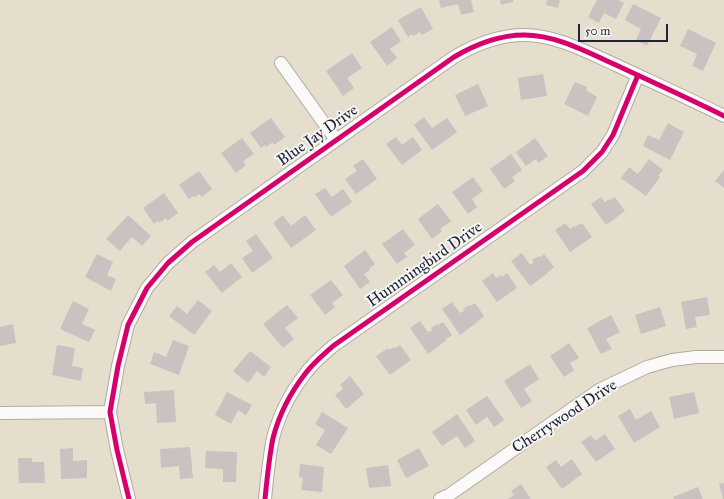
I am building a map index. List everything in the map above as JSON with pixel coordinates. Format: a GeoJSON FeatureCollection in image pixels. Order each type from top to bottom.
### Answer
{"type":"FeatureCollection","features":[{"type":"Feature","properties":{"kind":"street","name":"Blue Jay Drive"},"geometry":{"type":"LineString","coordinates":[[129,499],[117,450],[110,412],[118,366],[128,325],[147,288],[168,262],[192,242],[454,57],[474,46],[504,37],[524,35],[538,36],[566,43],[688,98],[724,116]]}},
{"type":"Feature","properties":{"kind":"street"},"geometry":{"type":"LineString","coordinates":[[281,63],[336,140]]}},
{"type":"Feature","properties":{"kind":"street","name":"Hummingbird Drive"},"geometry":{"type":"LineString","coordinates":[[265,499],[271,450],[279,419],[287,402],[305,374],[318,359],[333,346],[582,171],[602,152],[613,135],[638,75]]}},
{"type":"Feature","properties":{"kind":"street","name":"Cherrywood Drive"},"geometry":{"type":"LineString","coordinates":[[440,499],[449,495],[599,390],[647,367],[672,360],[696,356],[724,357]]}},
{"type":"Feature","properties":{"kind":"street"},"geometry":{"type":"LineString","coordinates":[[0,413],[110,412]]}},
{"type":"Feature","properties":{"kind":"building"},"geometry":{"type":"Polygon","coordinates":[[[439,0],[471,0],[474,12],[461,15],[458,4],[441,8],[439,0]]]}},
{"type":"Feature","properties":{"kind":"building"},"geometry":{"type":"Polygon","coordinates":[[[500,0],[513,0],[513,2],[501,5],[500,0]]]}},
{"type":"Feature","properties":{"kind":"building"},"geometry":{"type":"Polygon","coordinates":[[[547,0],[560,0],[558,8],[546,5],[547,0]]]}},
{"type":"Feature","properties":{"kind":"building"},"geometry":{"type":"Polygon","coordinates":[[[597,0],[618,0],[624,3],[616,19],[604,13],[599,23],[588,17],[597,0]]]}},
{"type":"Feature","properties":{"kind":"building"},"geometry":{"type":"Polygon","coordinates":[[[633,4],[661,18],[647,46],[636,40],[641,29],[625,20],[633,4]]]}},
{"type":"Feature","properties":{"kind":"building"},"geometry":{"type":"Polygon","coordinates":[[[421,7],[433,29],[422,35],[420,32],[413,36],[412,34],[408,37],[398,20],[421,7]]]}},
{"type":"Feature","properties":{"kind":"building"},"geometry":{"type":"Polygon","coordinates":[[[392,27],[401,41],[390,49],[397,58],[387,66],[370,42],[392,27]]]}},
{"type":"Feature","properties":{"kind":"building"},"geometry":{"type":"Polygon","coordinates":[[[688,29],[716,43],[703,71],[692,66],[697,54],[680,46],[688,29]]]}},
{"type":"Feature","properties":{"kind":"building"},"geometry":{"type":"Polygon","coordinates":[[[352,53],[362,68],[347,78],[354,88],[343,96],[326,71],[352,53]]]}},
{"type":"Feature","properties":{"kind":"building"},"geometry":{"type":"Polygon","coordinates":[[[543,74],[547,96],[521,100],[518,78],[543,74]]]}},
{"type":"Feature","properties":{"kind":"building"},"geometry":{"type":"Polygon","coordinates":[[[575,82],[587,87],[586,90],[597,97],[588,116],[564,104],[575,82]]]}},
{"type":"Feature","properties":{"kind":"building"},"geometry":{"type":"Polygon","coordinates":[[[478,84],[488,106],[465,116],[455,95],[478,84]]]}},
{"type":"Feature","properties":{"kind":"building"},"geometry":{"type":"Polygon","coordinates":[[[424,117],[432,128],[447,118],[457,132],[432,150],[414,125],[424,117]]]}},
{"type":"Feature","properties":{"kind":"building"},"geometry":{"type":"Polygon","coordinates":[[[271,118],[285,137],[274,145],[273,142],[266,147],[265,145],[261,148],[250,133],[271,118]]]}},
{"type":"Feature","properties":{"kind":"building"},"geometry":{"type":"Polygon","coordinates":[[[668,123],[684,132],[670,160],[643,146],[648,135],[659,140],[668,123]]]}},
{"type":"Feature","properties":{"kind":"building"},"geometry":{"type":"Polygon","coordinates":[[[396,137],[402,145],[413,137],[422,150],[402,165],[386,144],[396,137]]]}},
{"type":"Feature","properties":{"kind":"building"},"geometry":{"type":"Polygon","coordinates":[[[242,138],[254,154],[243,161],[246,165],[236,173],[221,153],[242,138]]]}},
{"type":"Feature","properties":{"kind":"building"},"geometry":{"type":"Polygon","coordinates":[[[535,138],[548,156],[538,163],[536,159],[526,166],[516,152],[535,138]]]}},
{"type":"Feature","properties":{"kind":"building"},"geometry":{"type":"Polygon","coordinates":[[[511,154],[522,170],[512,177],[515,181],[504,189],[490,169],[511,154]]]}},
{"type":"Feature","properties":{"kind":"building"},"geometry":{"type":"Polygon","coordinates":[[[363,159],[377,179],[356,194],[345,179],[357,171],[353,166],[363,159]]]}},
{"type":"Feature","properties":{"kind":"building"},"geometry":{"type":"Polygon","coordinates":[[[649,159],[663,170],[658,176],[660,177],[646,196],[621,178],[629,167],[638,174],[649,159]]]}},
{"type":"Feature","properties":{"kind":"building"},"geometry":{"type":"Polygon","coordinates":[[[724,170],[724,188],[715,181],[724,170]]]}},
{"type":"Feature","properties":{"kind":"building"},"geometry":{"type":"Polygon","coordinates":[[[199,171],[212,189],[202,197],[199,194],[189,199],[179,185],[199,171]]]}},
{"type":"Feature","properties":{"kind":"building"},"geometry":{"type":"Polygon","coordinates":[[[473,177],[483,191],[472,199],[477,207],[468,214],[452,192],[473,177]]]}},
{"type":"Feature","properties":{"kind":"building"},"geometry":{"type":"Polygon","coordinates":[[[325,188],[332,197],[343,189],[352,202],[331,217],[315,194],[325,188]]]}},
{"type":"Feature","properties":{"kind":"building"},"geometry":{"type":"Polygon","coordinates":[[[164,193],[178,213],[167,221],[166,218],[159,223],[157,221],[154,224],[143,208],[164,193]]]}},
{"type":"Feature","properties":{"kind":"building"},"geometry":{"type":"Polygon","coordinates":[[[601,197],[605,202],[615,197],[625,211],[606,225],[591,204],[601,197]]]}},
{"type":"Feature","properties":{"kind":"building"},"geometry":{"type":"Polygon","coordinates":[[[438,204],[451,221],[440,229],[442,231],[432,239],[418,219],[438,204]]]}},
{"type":"Feature","properties":{"kind":"building"},"geometry":{"type":"Polygon","coordinates":[[[128,215],[151,236],[142,246],[132,237],[120,251],[106,239],[128,215]]]}},
{"type":"Feature","properties":{"kind":"building"},"geometry":{"type":"Polygon","coordinates":[[[283,215],[291,226],[305,215],[316,230],[291,248],[273,223],[283,215]]]}},
{"type":"Feature","properties":{"kind":"building"},"geometry":{"type":"Polygon","coordinates":[[[565,223],[570,229],[582,223],[592,237],[570,252],[555,230],[565,223]]]}},
{"type":"Feature","properties":{"kind":"building"},"geometry":{"type":"Polygon","coordinates":[[[403,229],[415,245],[404,253],[407,257],[397,264],[382,244],[403,229]]]}},
{"type":"Feature","properties":{"kind":"building"},"geometry":{"type":"Polygon","coordinates":[[[256,234],[273,258],[252,273],[242,258],[253,251],[246,241],[256,234]]]}},
{"type":"Feature","properties":{"kind":"building"},"geometry":{"type":"Polygon","coordinates":[[[365,250],[375,264],[364,274],[370,282],[360,289],[344,266],[365,250]]]}},
{"type":"Feature","properties":{"kind":"building"},"geometry":{"type":"Polygon","coordinates":[[[522,253],[530,265],[534,262],[532,260],[539,256],[540,258],[544,254],[554,267],[530,286],[511,261],[522,253]]]}},
{"type":"Feature","properties":{"kind":"building"},"geometry":{"type":"Polygon","coordinates":[[[97,254],[113,262],[107,275],[116,279],[111,291],[85,277],[97,254]]]}},
{"type":"Feature","properties":{"kind":"building"},"geometry":{"type":"Polygon","coordinates":[[[231,263],[242,277],[222,293],[205,272],[214,265],[220,272],[231,263]]]}},
{"type":"Feature","properties":{"kind":"building"},"geometry":{"type":"Polygon","coordinates":[[[493,273],[496,278],[501,275],[502,277],[507,273],[517,288],[497,302],[482,281],[493,273]]]}},
{"type":"Feature","properties":{"kind":"building"},"geometry":{"type":"Polygon","coordinates":[[[331,280],[343,295],[332,303],[335,307],[325,315],[310,295],[331,280]]]}},
{"type":"Feature","properties":{"kind":"building"},"geometry":{"type":"Polygon","coordinates":[[[707,297],[710,315],[695,317],[697,327],[686,329],[681,302],[707,297]]]}},
{"type":"Feature","properties":{"kind":"building"},"geometry":{"type":"Polygon","coordinates":[[[198,300],[212,311],[194,335],[169,316],[177,306],[187,314],[198,300]]]}},
{"type":"Feature","properties":{"kind":"building"},"geometry":{"type":"Polygon","coordinates":[[[73,301],[89,309],[82,324],[95,330],[89,342],[60,329],[73,301]]]}},
{"type":"Feature","properties":{"kind":"building"},"geometry":{"type":"Polygon","coordinates":[[[452,302],[460,313],[469,305],[470,306],[475,303],[484,316],[460,335],[442,309],[452,302]]]}},
{"type":"Feature","properties":{"kind":"building"},"geometry":{"type":"Polygon","coordinates":[[[287,305],[298,318],[285,328],[294,339],[283,348],[263,324],[287,305]]]}},
{"type":"Feature","properties":{"kind":"building"},"geometry":{"type":"Polygon","coordinates":[[[660,307],[666,326],[641,334],[635,315],[660,307]]]}},
{"type":"Feature","properties":{"kind":"building"},"geometry":{"type":"Polygon","coordinates":[[[611,315],[620,332],[606,339],[612,349],[601,354],[587,328],[611,315]]]}},
{"type":"Feature","properties":{"kind":"building"},"geometry":{"type":"Polygon","coordinates":[[[420,321],[428,332],[437,324],[438,325],[443,322],[452,335],[428,354],[410,328],[420,321]]]}},
{"type":"Feature","properties":{"kind":"building"},"geometry":{"type":"Polygon","coordinates":[[[13,324],[16,343],[0,346],[0,327],[13,324]]]}},
{"type":"Feature","properties":{"kind":"building"},"geometry":{"type":"Polygon","coordinates":[[[173,340],[189,346],[179,375],[150,364],[154,352],[166,357],[173,340]]]}},
{"type":"Feature","properties":{"kind":"building"},"geometry":{"type":"Polygon","coordinates":[[[569,343],[579,358],[570,363],[574,370],[564,377],[550,356],[569,343]]]}},
{"type":"Feature","properties":{"kind":"building"},"geometry":{"type":"Polygon","coordinates":[[[57,345],[75,348],[72,366],[83,368],[81,381],[52,375],[57,345]]]}},
{"type":"Feature","properties":{"kind":"building"},"geometry":{"type":"Polygon","coordinates":[[[400,345],[411,360],[390,375],[376,356],[388,348],[389,350],[400,345]]]}},
{"type":"Feature","properties":{"kind":"building"},"geometry":{"type":"Polygon","coordinates":[[[250,351],[271,367],[264,377],[257,371],[248,383],[233,371],[250,351]]]}},
{"type":"Feature","properties":{"kind":"building"},"geometry":{"type":"Polygon","coordinates":[[[530,364],[539,379],[524,389],[532,401],[521,408],[504,381],[530,364]]]}},
{"type":"Feature","properties":{"kind":"building"},"geometry":{"type":"Polygon","coordinates":[[[350,376],[364,394],[346,409],[335,395],[343,389],[340,385],[350,376]]]}},
{"type":"Feature","properties":{"kind":"building"},"geometry":{"type":"Polygon","coordinates":[[[174,390],[176,422],[157,423],[156,403],[145,404],[144,392],[174,390]]]}},
{"type":"Feature","properties":{"kind":"building"},"geometry":{"type":"Polygon","coordinates":[[[227,392],[252,405],[246,415],[238,410],[231,424],[215,415],[227,392]]]}},
{"type":"Feature","properties":{"kind":"building"},"geometry":{"type":"Polygon","coordinates":[[[694,392],[699,413],[674,419],[669,397],[694,392]]]}},
{"type":"Feature","properties":{"kind":"building"},"geometry":{"type":"Polygon","coordinates":[[[487,396],[504,420],[494,427],[487,417],[476,425],[466,410],[487,396]]]}},
{"type":"Feature","properties":{"kind":"building"},"geometry":{"type":"Polygon","coordinates":[[[630,409],[636,420],[651,411],[660,427],[634,443],[618,416],[630,409]]]}},
{"type":"Feature","properties":{"kind":"building"},"geometry":{"type":"Polygon","coordinates":[[[322,412],[348,428],[331,454],[316,445],[325,430],[315,424],[322,412]]]}},
{"type":"Feature","properties":{"kind":"building"},"geometry":{"type":"Polygon","coordinates":[[[457,414],[475,441],[465,448],[457,436],[442,446],[432,432],[457,414]]]}},
{"type":"Feature","properties":{"kind":"building"},"geometry":{"type":"Polygon","coordinates":[[[605,434],[615,449],[596,462],[581,442],[591,435],[595,441],[605,434]]]}},
{"type":"Feature","properties":{"kind":"building"},"geometry":{"type":"Polygon","coordinates":[[[190,447],[193,478],[180,479],[179,466],[161,468],[160,449],[190,447]]]}},
{"type":"Feature","properties":{"kind":"building"},"geometry":{"type":"Polygon","coordinates":[[[73,448],[73,461],[87,460],[87,478],[61,479],[60,449],[73,448]]]}},
{"type":"Feature","properties":{"kind":"building"},"geometry":{"type":"Polygon","coordinates":[[[419,448],[429,466],[406,478],[397,460],[419,448]]]}},
{"type":"Feature","properties":{"kind":"building"},"geometry":{"type":"Polygon","coordinates":[[[206,451],[237,452],[236,482],[223,482],[223,469],[205,468],[206,451]]]}},
{"type":"Feature","properties":{"kind":"building"},"geometry":{"type":"Polygon","coordinates":[[[18,458],[32,458],[32,462],[44,462],[45,483],[19,483],[18,458]]]}},
{"type":"Feature","properties":{"kind":"building"},"geometry":{"type":"Polygon","coordinates":[[[572,459],[582,474],[562,489],[546,467],[556,460],[561,467],[572,459]]]}},
{"type":"Feature","properties":{"kind":"building"},"geometry":{"type":"Polygon","coordinates":[[[300,464],[324,467],[322,492],[301,490],[303,478],[299,477],[300,464]]]}},
{"type":"Feature","properties":{"kind":"building"},"geometry":{"type":"Polygon","coordinates":[[[388,465],[391,486],[369,488],[366,468],[388,465]]]}},
{"type":"Feature","properties":{"kind":"building"},"geometry":{"type":"Polygon","coordinates":[[[724,483],[724,499],[723,499],[719,484],[724,483]]]}},
{"type":"Feature","properties":{"kind":"building"},"geometry":{"type":"Polygon","coordinates":[[[521,484],[531,499],[508,499],[514,495],[511,491],[521,484]]]}},
{"type":"Feature","properties":{"kind":"building"},"geometry":{"type":"Polygon","coordinates":[[[698,487],[703,499],[674,499],[673,497],[698,487]]]}},
{"type":"Feature","properties":{"kind":"cycle path"},"geometry":{"type":"LineString","coordinates":[[129,499],[117,450],[110,412],[118,366],[128,325],[147,288],[168,263],[192,242],[454,57],[479,44],[515,35],[548,38],[583,50],[724,116]]}},
{"type":"Feature","properties":{"kind":"cycle path"},"geometry":{"type":"LineString","coordinates":[[265,499],[270,453],[276,429],[290,396],[311,366],[333,346],[583,171],[602,152],[613,135],[638,75]]}}]}
